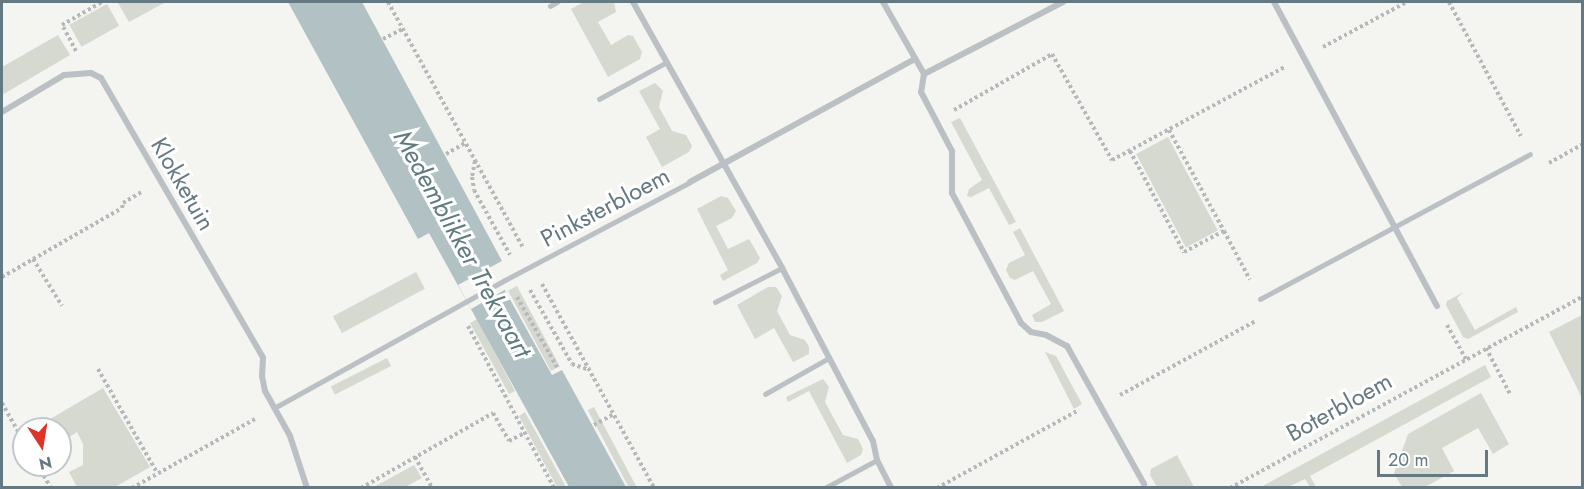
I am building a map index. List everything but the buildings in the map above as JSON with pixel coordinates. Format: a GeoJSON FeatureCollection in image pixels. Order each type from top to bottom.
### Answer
{"type":"FeatureCollection","features":[{"type":"Feature","properties":{"kind":"street"},"geometry":{"type":"LineString","coordinates":[[633,2],[665,63],[782,268],[873,441],[877,460],[891,488]]}},
{"type":"Feature","properties":{"kind":"street"},"geometry":{"type":"LineString","coordinates":[[883,2],[924,74],[921,92],[952,151],[952,193],[1021,323],[1031,332],[1046,335],[1067,346],[1145,486]]}},
{"type":"Feature","properties":{"kind":"street"},"geometry":{"type":"LineString","coordinates":[[924,74],[1063,2]]}},
{"type":"Feature","properties":{"kind":"street"},"geometry":{"type":"LineString","coordinates":[[1274,2],[1437,306]]}},
{"type":"Feature","properties":{"kind":"street","name":"Pinksterbloem"},"geometry":{"type":"LineString","coordinates":[[458,306],[915,59]]}},
{"type":"Feature","properties":{"kind":"street"},"geometry":{"type":"LineString","coordinates":[[2,112],[64,75],[79,72]]}},
{"type":"Feature","properties":{"kind":"street","name":"Klokketuin"},"geometry":{"type":"LineString","coordinates":[[79,72],[92,73],[101,78],[263,358],[262,376],[265,391],[290,435],[307,488]]}},
{"type":"Feature","properties":{"kind":"street"},"geometry":{"type":"LineString","coordinates":[[274,408],[458,306]]}},
{"type":"Feature","properties":{"kind":"lane"},"geometry":{"type":"LineString","coordinates":[[550,6],[557,2]]}},
{"type":"Feature","properties":{"kind":"lane"},"geometry":{"type":"LineString","coordinates":[[599,99],[665,63]]}},
{"type":"Feature","properties":{"kind":"lane"},"geometry":{"type":"LineString","coordinates":[[1260,299],[1530,154]]}},
{"type":"Feature","properties":{"kind":"lane"},"geometry":{"type":"LineString","coordinates":[[715,302],[782,268]]}},
{"type":"Feature","properties":{"kind":"lane"},"geometry":{"type":"LineString","coordinates":[[765,394],[829,358]]}},
{"type":"Feature","properties":{"kind":"lane"},"geometry":{"type":"LineString","coordinates":[[825,488],[877,460]]}},
{"type":"Feature","properties":{"kind":"path"},"geometry":{"type":"LineString","coordinates":[[79,72],[80,59],[62,25],[102,2]]}},
{"type":"Feature","properties":{"kind":"path"},"geometry":{"type":"LineString","coordinates":[[388,2],[518,239]]}},
{"type":"Feature","properties":{"kind":"path"},"geometry":{"type":"LineString","coordinates":[[936,121],[1052,54],[1112,160],[1407,2]]}},
{"type":"Feature","properties":{"kind":"path"},"geometry":{"type":"LineString","coordinates":[[1449,2],[1539,169],[1582,145]]}},
{"type":"Feature","properties":{"kind":"path"},"geometry":{"type":"LineString","coordinates":[[383,39],[403,29]]}},
{"type":"Feature","properties":{"kind":"path"},"geometry":{"type":"LineString","coordinates":[[937,488],[1268,314],[1169,130]]}},
{"type":"Feature","properties":{"kind":"path"},"geometry":{"type":"LineString","coordinates":[[446,154],[465,143]]}},
{"type":"Feature","properties":{"kind":"path"},"geometry":{"type":"LineString","coordinates":[[1130,151],[1185,252],[1224,231]]}},
{"type":"Feature","properties":{"kind":"path"},"geometry":{"type":"LineString","coordinates":[[475,161],[472,177],[474,190],[505,247]]}},
{"type":"Feature","properties":{"kind":"path"},"geometry":{"type":"LineString","coordinates":[[2,277],[122,208],[123,203],[160,181]]}},
{"type":"Feature","properties":{"kind":"path"},"geometry":{"type":"LineString","coordinates":[[33,259],[62,306]]}},
{"type":"Feature","properties":{"kind":"path"},"geometry":{"type":"LineString","coordinates":[[548,293],[654,488]]}},
{"type":"Feature","properties":{"kind":"path"},"geometry":{"type":"LineString","coordinates":[[517,297],[557,367]]}},
{"type":"Feature","properties":{"kind":"path","name":"Boterbloem"},"geometry":{"type":"LineString","coordinates":[[1230,488],[1582,297]]}},
{"type":"Feature","properties":{"kind":"path"},"geometry":{"type":"LineString","coordinates":[[536,300],[572,364],[590,370]]}},
{"type":"Feature","properties":{"kind":"path"},"geometry":{"type":"LineString","coordinates":[[458,306],[554,488]]}},
{"type":"Feature","properties":{"kind":"path"},"geometry":{"type":"LineString","coordinates":[[1437,306],[1466,359]]}},
{"type":"Feature","properties":{"kind":"path"},"geometry":{"type":"LineString","coordinates":[[1485,348],[1510,394]]}},
{"type":"Feature","properties":{"kind":"path"},"geometry":{"type":"LineString","coordinates":[[98,369],[158,473]]}},
{"type":"Feature","properties":{"kind":"path"},"geometry":{"type":"LineString","coordinates":[[2,404],[12,421]]}},
{"type":"Feature","properties":{"kind":"path"},"geometry":{"type":"LineString","coordinates":[[132,488],[274,408]]}},
{"type":"Feature","properties":{"kind":"path"},"geometry":{"type":"LineString","coordinates":[[361,488],[493,413],[508,441],[525,433]]}},
{"type":"Feature","properties":{"kind":"path"},"geometry":{"type":"LineString","coordinates":[[594,425],[614,414]]}},
{"type":"Feature","properties":{"kind":"path"},"geometry":{"type":"LineString","coordinates":[[416,457],[432,488]]}},
{"type":"Feature","properties":{"kind":"shaded area"},"geometry":{"type":"Polygon","coordinates":[[[166,2],[129,22],[118,3],[166,2]]]}},
{"type":"Feature","properties":{"kind":"shaded area"},"geometry":{"type":"Polygon","coordinates":[[[584,2],[614,2],[616,12],[598,22],[611,45],[628,35],[633,36],[642,52],[640,59],[608,77],[571,9],[584,2]]]}},
{"type":"Feature","properties":{"kind":"shaded area"},"geometry":{"type":"Polygon","coordinates":[[[107,4],[119,26],[82,47],[69,25],[107,4]]]}},
{"type":"Feature","properties":{"kind":"shaded area"},"geometry":{"type":"Polygon","coordinates":[[[58,35],[70,55],[2,95],[2,67],[58,35]]]}},
{"type":"Feature","properties":{"kind":"shaded area"},"geometry":{"type":"Polygon","coordinates":[[[655,83],[663,91],[659,107],[672,131],[686,135],[692,146],[689,152],[662,167],[646,137],[660,129],[639,91],[655,83]]]}},
{"type":"Feature","properties":{"kind":"shaded area"},"geometry":{"type":"Polygon","coordinates":[[[960,118],[1016,222],[1009,225],[989,188],[971,197],[967,196],[969,189],[982,180],[951,122],[960,118]]]}},
{"type":"Feature","properties":{"kind":"shaded area"},"geometry":{"type":"Polygon","coordinates":[[[1168,137],[1218,231],[1186,247],[1136,154],[1168,137]]]}},
{"type":"Feature","properties":{"kind":"shaded area"},"geometry":{"type":"Polygon","coordinates":[[[721,196],[728,198],[736,211],[732,218],[716,226],[728,249],[749,239],[760,258],[757,263],[723,281],[720,275],[728,270],[697,209],[721,196]]]}},
{"type":"Feature","properties":{"kind":"shaded area"},"geometry":{"type":"Polygon","coordinates":[[[1020,228],[1064,311],[1042,322],[1035,322],[1032,315],[1051,304],[1033,271],[1015,280],[1010,278],[1006,270],[1009,263],[1025,255],[1013,232],[1020,228]]]}},
{"type":"Feature","properties":{"kind":"shaded area"},"geometry":{"type":"Polygon","coordinates":[[[416,272],[425,289],[342,333],[333,316],[416,272]]]}},
{"type":"Feature","properties":{"kind":"shaded area"},"geometry":{"type":"Polygon","coordinates":[[[517,286],[560,366],[551,371],[508,291],[517,286]]]}},
{"type":"Feature","properties":{"kind":"shaded area"},"geometry":{"type":"Polygon","coordinates":[[[768,287],[776,287],[782,296],[777,311],[790,335],[805,340],[809,347],[809,354],[793,362],[774,328],[755,339],[737,305],[768,287]]]}},
{"type":"Feature","properties":{"kind":"shaded area"},"geometry":{"type":"Polygon","coordinates":[[[1464,292],[1457,298],[1475,330],[1516,307],[1518,312],[1468,339],[1463,337],[1446,305],[1447,301],[1464,292]]]}},
{"type":"Feature","properties":{"kind":"shaded area"},"geometry":{"type":"Polygon","coordinates":[[[1582,315],[1582,398],[1549,332],[1582,315]]]}},
{"type":"Feature","properties":{"kind":"shaded area"},"geometry":{"type":"Polygon","coordinates":[[[477,319],[515,391],[509,394],[470,323],[477,319]]]}},
{"type":"Feature","properties":{"kind":"shaded area"},"geometry":{"type":"Polygon","coordinates":[[[1045,352],[1056,356],[1082,404],[1074,409],[1045,352]]]}},
{"type":"Feature","properties":{"kind":"shaded area"},"geometry":{"type":"Polygon","coordinates":[[[387,358],[391,366],[335,395],[331,387],[387,358]]]}},
{"type":"Feature","properties":{"kind":"shaded area"},"geometry":{"type":"Polygon","coordinates":[[[1485,365],[1491,377],[1310,476],[1316,487],[1310,487],[1305,479],[1288,487],[1261,487],[1485,365]]]}},
{"type":"Feature","properties":{"kind":"shaded area"},"geometry":{"type":"Polygon","coordinates":[[[823,379],[829,387],[825,402],[843,435],[858,439],[863,449],[861,455],[847,463],[809,391],[788,402],[786,397],[823,379]]]}},
{"type":"Feature","properties":{"kind":"shaded area"},"geometry":{"type":"Polygon","coordinates":[[[103,388],[150,467],[115,487],[77,487],[72,477],[72,470],[83,465],[83,444],[77,432],[72,435],[72,417],[53,417],[103,388]]]}},
{"type":"Feature","properties":{"kind":"shaded area"},"geometry":{"type":"Polygon","coordinates":[[[1481,393],[1509,444],[1493,454],[1478,428],[1442,448],[1454,471],[1425,487],[1402,487],[1394,473],[1408,434],[1481,393]]]}},
{"type":"Feature","properties":{"kind":"shaded area"},"geometry":{"type":"Polygon","coordinates":[[[594,407],[637,487],[629,488],[588,410],[594,407]]]}},
{"type":"Feature","properties":{"kind":"shaded area"},"geometry":{"type":"Polygon","coordinates":[[[525,412],[566,487],[557,487],[519,416],[525,412]]]}},
{"type":"Feature","properties":{"kind":"shaded area"},"geometry":{"type":"Polygon","coordinates":[[[1177,455],[1194,487],[1157,487],[1150,475],[1151,469],[1177,455]]]}},
{"type":"Feature","properties":{"kind":"shaded area"},"geometry":{"type":"Polygon","coordinates":[[[414,465],[422,478],[405,487],[374,487],[414,465]]]}},
{"type":"Feature","properties":{"kind":"water","name":"Medemblikker Trekvaart"},"geometry":{"type":"Polygon","coordinates":[[[288,2],[362,2],[502,261],[492,267],[552,375],[562,370],[626,487],[569,487],[429,233],[418,239],[288,2]]]}},
{"type":"Feature","properties":{"kind":"pier"},"geometry":{"type":"Polygon","coordinates":[[[502,261],[504,264],[496,268],[508,288],[471,309],[458,285],[502,261]]]}}]}
